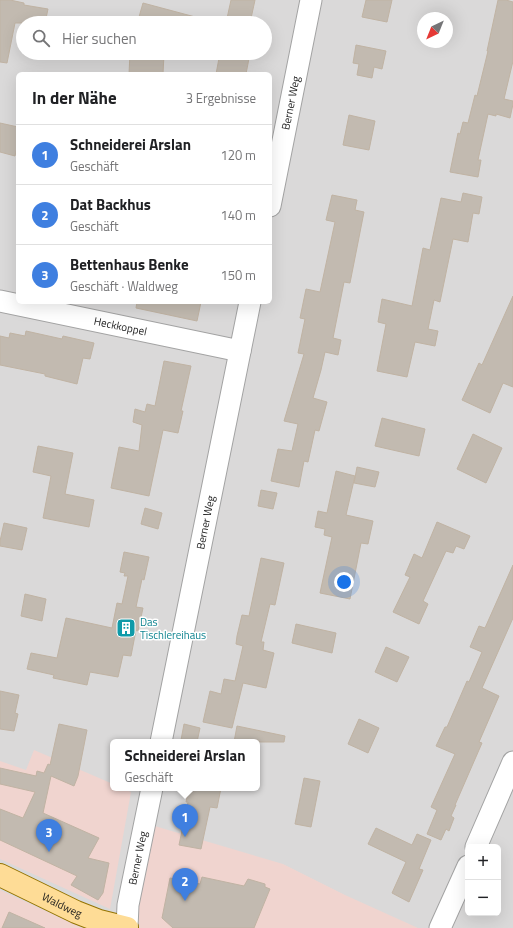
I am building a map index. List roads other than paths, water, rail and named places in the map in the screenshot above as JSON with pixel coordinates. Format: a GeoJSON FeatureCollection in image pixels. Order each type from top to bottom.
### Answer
{"type":"FeatureCollection","features":[{"type":"Feature","properties":{"kind":"main road","name":"Waldweg"},"geometry":{"type":"LineString","coordinates":[[0,875],[76,912],[99,921],[127,928]]}},
{"type":"Feature","properties":{"kind":"street","name":"Berner Weg"},"geometry":{"type":"LineString","coordinates":[[272,196],[312,0]]}},
{"type":"Feature","properties":{"kind":"street","name":"Heckkoppel"},"geometry":{"type":"LineString","coordinates":[[0,301],[240,351]]}},
{"type":"Feature","properties":{"kind":"street","name":"Berner Weg"},"geometry":{"type":"LineString","coordinates":[[162,739],[250,304]]}},
{"type":"Feature","properties":{"kind":"street"},"geometry":{"type":"LineString","coordinates":[[477,844],[513,762]]}},
{"type":"Feature","properties":{"kind":"street","name":"Berner Weg"},"geometry":{"type":"LineString","coordinates":[[127,928],[128,905],[151,791]]}},
{"type":"Feature","properties":{"kind":"street"},"geometry":{"type":"LineString","coordinates":[[440,928],[465,873]]}},
{"type":"Feature","properties":{"kind":"place","name":"Das Tischlereihaus"},"geometry":{"type":"Point","coordinates":[126,628]}},
{"type":"Feature","properties":{"kind":"place","name":"Schneiderei Arslan"},"geometry":{"type":"Point","coordinates":[185,837]}},
{"type":"Feature","properties":{"kind":"place","name":"Bettenhaus Benke"},"geometry":{"type":"Point","coordinates":[49,852]}},
{"type":"Feature","properties":{"kind":"place","name":"Dat Backhus"},"geometry":{"type":"Point","coordinates":[185,901]}}]}
